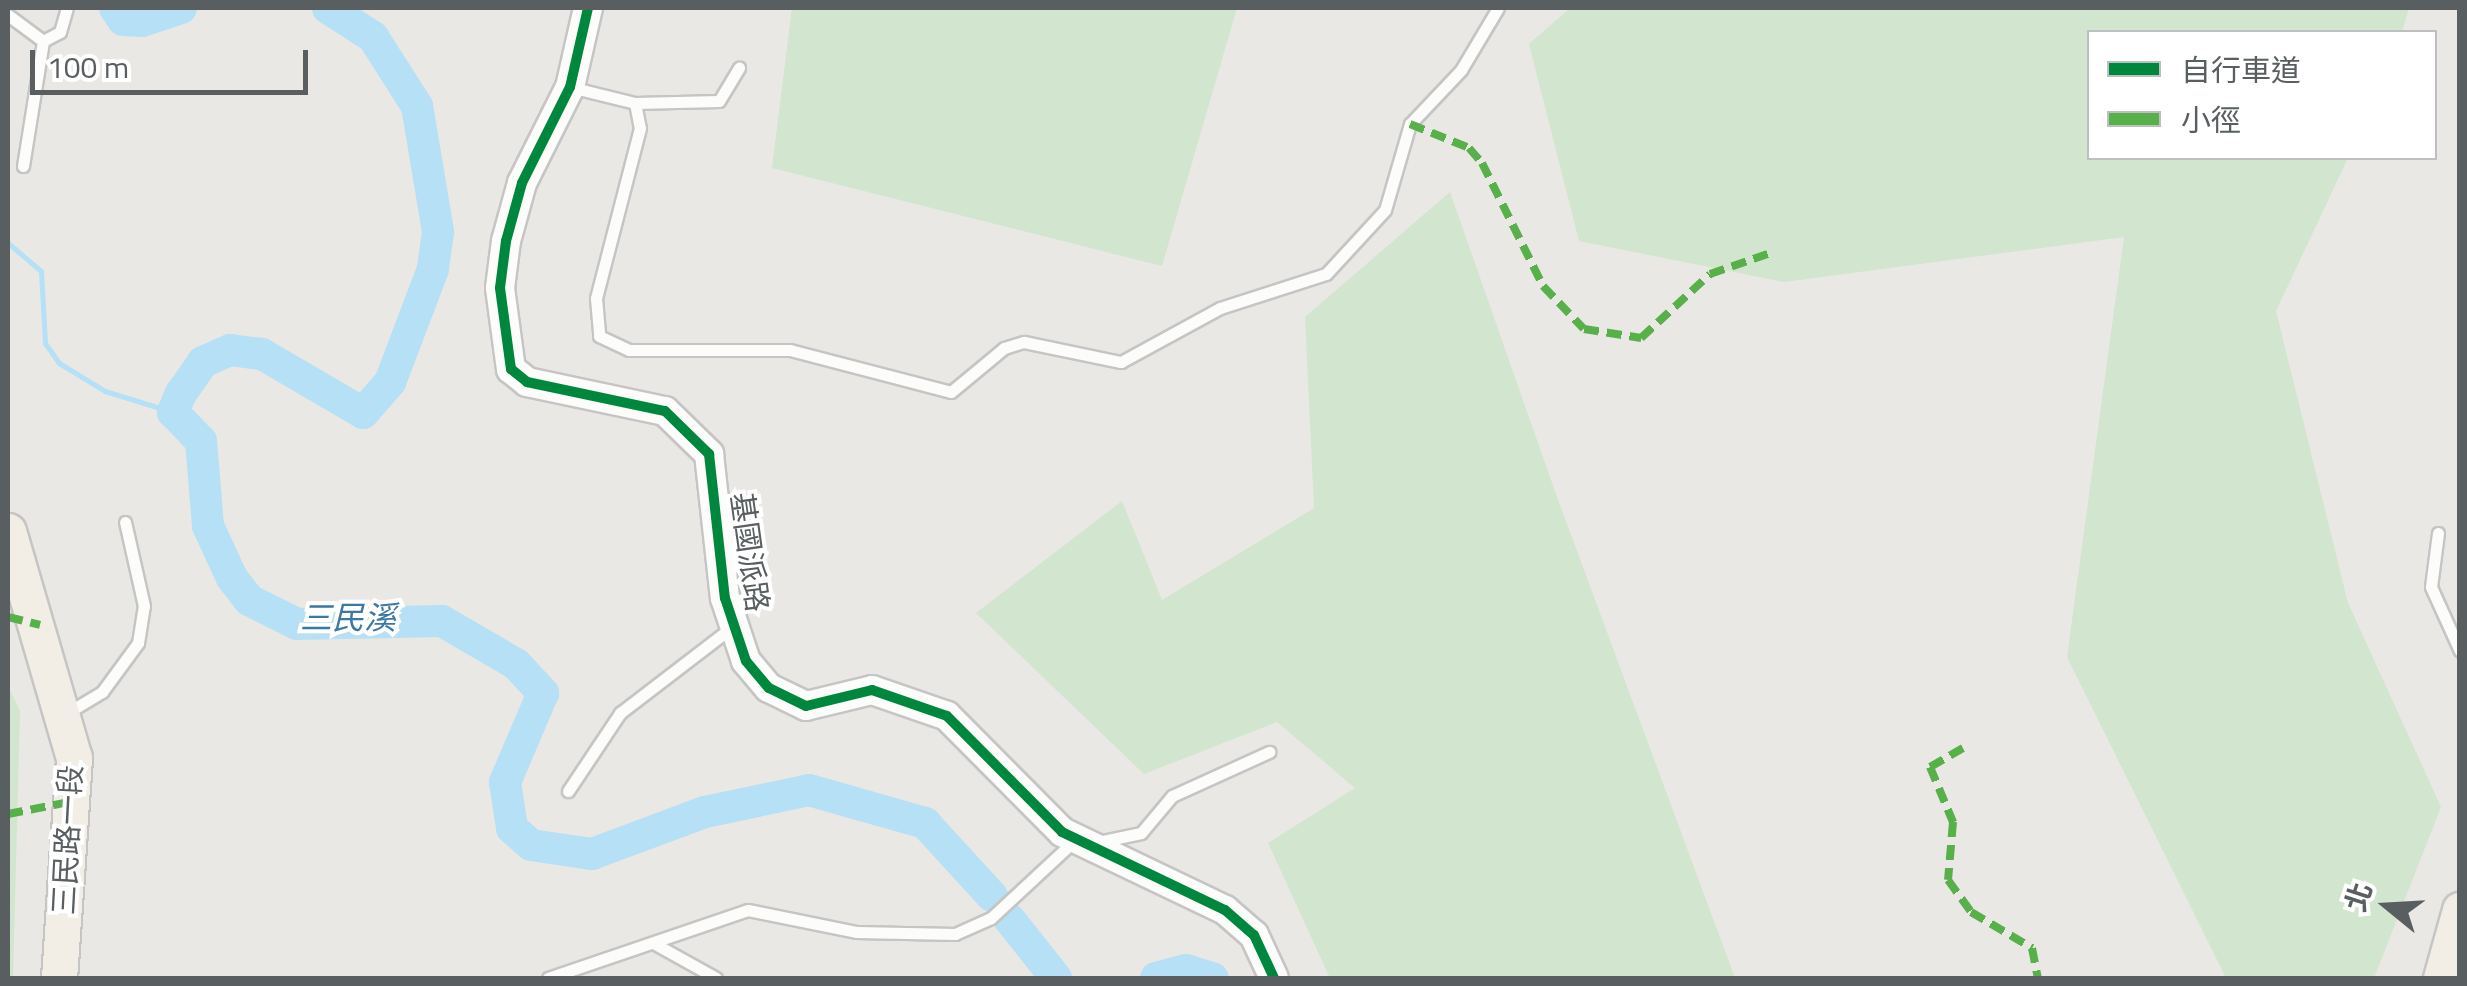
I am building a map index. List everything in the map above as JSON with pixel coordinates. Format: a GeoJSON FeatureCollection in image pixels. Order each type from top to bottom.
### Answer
{"type":"FeatureCollection","features":[{"type":"Feature","properties":{"kind":"main road","name":"三民路一段"},"geometry":{"type":"LineString","coordinates":[[8,531],[67,713],[74,801],[59,978]]}},
{"type":"Feature","properties":{"kind":"main road"},"geometry":{"type":"LineString","coordinates":[[2441,978],[2460,910]]}},
{"type":"Feature","properties":{"kind":"street","name":"基國派路"},"geometry":{"type":"LineString","coordinates":[[588,8],[570,87],[522,183],[506,241],[500,288],[512,369],[527,382],[627,399],[684,424],[708,454],[717,486],[734,625],[746,661],[786,699],[806,706],[872,690],[948,716],[1031,809],[1082,842],[1226,910],[1254,935],[1274,978]]}},
{"type":"Feature","properties":{"kind":"lane"},"geometry":{"type":"LineString","coordinates":[[43,41],[60,32],[67,8]]}},
{"type":"Feature","properties":{"kind":"lane"},"geometry":{"type":"LineString","coordinates":[[634,103],[640,128],[624,214],[596,298],[599,336],[628,350],[790,350],[952,392],[1004,348],[1024,342],[1121,362],[1220,308],[1326,274],[1385,210],[1410,124],[1460,70],[1498,8]]}},
{"type":"Feature","properties":{"kind":"lane"},"geometry":{"type":"LineString","coordinates":[[8,15],[43,41]]}},
{"type":"Feature","properties":{"kind":"lane"},"geometry":{"type":"LineString","coordinates":[[23,166],[43,41]]}},
{"type":"Feature","properties":{"kind":"lane"},"geometry":{"type":"LineString","coordinates":[[570,87],[634,103],[720,100],[739,68]]}},
{"type":"Feature","properties":{"kind":"lane"},"geometry":{"type":"LineString","coordinates":[[67,713],[102,692],[138,643],[144,606],[126,522]]}},
{"type":"Feature","properties":{"kind":"lane"},"geometry":{"type":"LineString","coordinates":[[2438,532],[2431,587],[2460,651]]}},
{"type":"Feature","properties":{"kind":"lane"},"geometry":{"type":"LineString","coordinates":[[568,790],[620,713],[734,625]]}},
{"type":"Feature","properties":{"kind":"lane"},"geometry":{"type":"LineString","coordinates":[[548,978],[748,910],[856,932],[954,934],[990,918],[1082,842],[1142,833],[1172,796],[1269,752]]}},
{"type":"Feature","properties":{"kind":"lane"},"geometry":{"type":"LineString","coordinates":[[655,944],[716,978]]}},
{"type":"Feature","properties":{"kind":"green space"},"geometry":{"type":"Polygon","coordinates":[[[792,8],[1237,8],[1162,266],[772,168],[792,8]]]}},
{"type":"Feature","properties":{"kind":"green space"},"geometry":{"type":"Polygon","coordinates":[[[1570,8],[2409,8],[2403,30],[2087,30],[2087,160],[2347,160],[2276,311],[2348,603],[2441,807],[2374,978],[2226,978],[2067,657],[2124,237],[1784,282],[1579,241],[1529,44],[1570,8]]]}},
{"type":"Feature","properties":{"kind":"green space"},"geometry":{"type":"Polygon","coordinates":[[[1450,192],[1557,497],[1735,978],[1330,978],[1268,843],[1355,788],[1277,722],[1144,774],[976,613],[1122,501],[1162,600],[1314,508],[1305,317],[1450,192]]]}},
{"type":"Feature","properties":{"kind":"green space"},"geometry":{"type":"Polygon","coordinates":[[[8,686],[20,711],[13,978],[8,978],[8,686]]]}},
{"type":"Feature","properties":{"kind":"waterway","name":"三民溪"},"geometry":{"type":"LineString","coordinates":[[115,8],[123,20],[142,21],[181,8]]}},
{"type":"Feature","properties":{"kind":"waterway","name":"三民溪"},"geometry":{"type":"LineString","coordinates":[[328,8],[373,37],[417,106],[438,232],[433,269],[390,382],[363,413],[262,354],[230,350],[203,362],[181,393],[173,412],[201,441],[208,526],[232,578],[249,600],[297,624],[442,621],[516,664],[543,693],[505,782],[512,828],[531,845],[592,854],[705,812],[809,790],[925,823],[992,896]]}},
{"type":"Feature","properties":{"kind":"waterway"},"geometry":{"type":"LineString","coordinates":[[8,243],[41,271],[45,343],[59,363],[105,391],[173,412]]}},
{"type":"Feature","properties":{"kind":"waterway","name":"三民溪"},"geometry":{"type":"LineString","coordinates":[[1010,920],[1056,978]]}},
{"type":"Feature","properties":{"kind":"waterway","name":"三民溪"},"geometry":{"type":"LineString","coordinates":[[1156,978],[1186,970],[1213,978]]}},
{"type":"Feature","properties":{"kind":"marked path"},"geometry":{"type":"LineString","coordinates":[[1410,124],[1469,148],[1482,163],[1543,286],[1584,329],[1641,338],[1710,274],[1773,252]]}},
{"type":"Feature","properties":{"kind":"marked path"},"geometry":{"type":"LineString","coordinates":[[8,617],[40,625]]}},
{"type":"Feature","properties":{"kind":"marked path"},"geometry":{"type":"LineString","coordinates":[[1963,748],[1930,767],[1953,822],[1948,880],[1971,912],[2032,948],[2038,978]]}},
{"type":"Feature","properties":{"kind":"marked path"},"geometry":{"type":"LineString","coordinates":[[8,814],[74,801]]}},
{"type":"Feature","properties":{"kind":"cycle path"},"geometry":{"type":"LineString","coordinates":[[588,8],[570,87],[522,183],[506,241],[500,288],[511,369],[527,382],[665,411],[709,454],[725,598],[746,661],[769,688],[806,706],[872,690],[947,716],[1062,832],[1225,910],[1254,935],[1274,978]]}}]}
